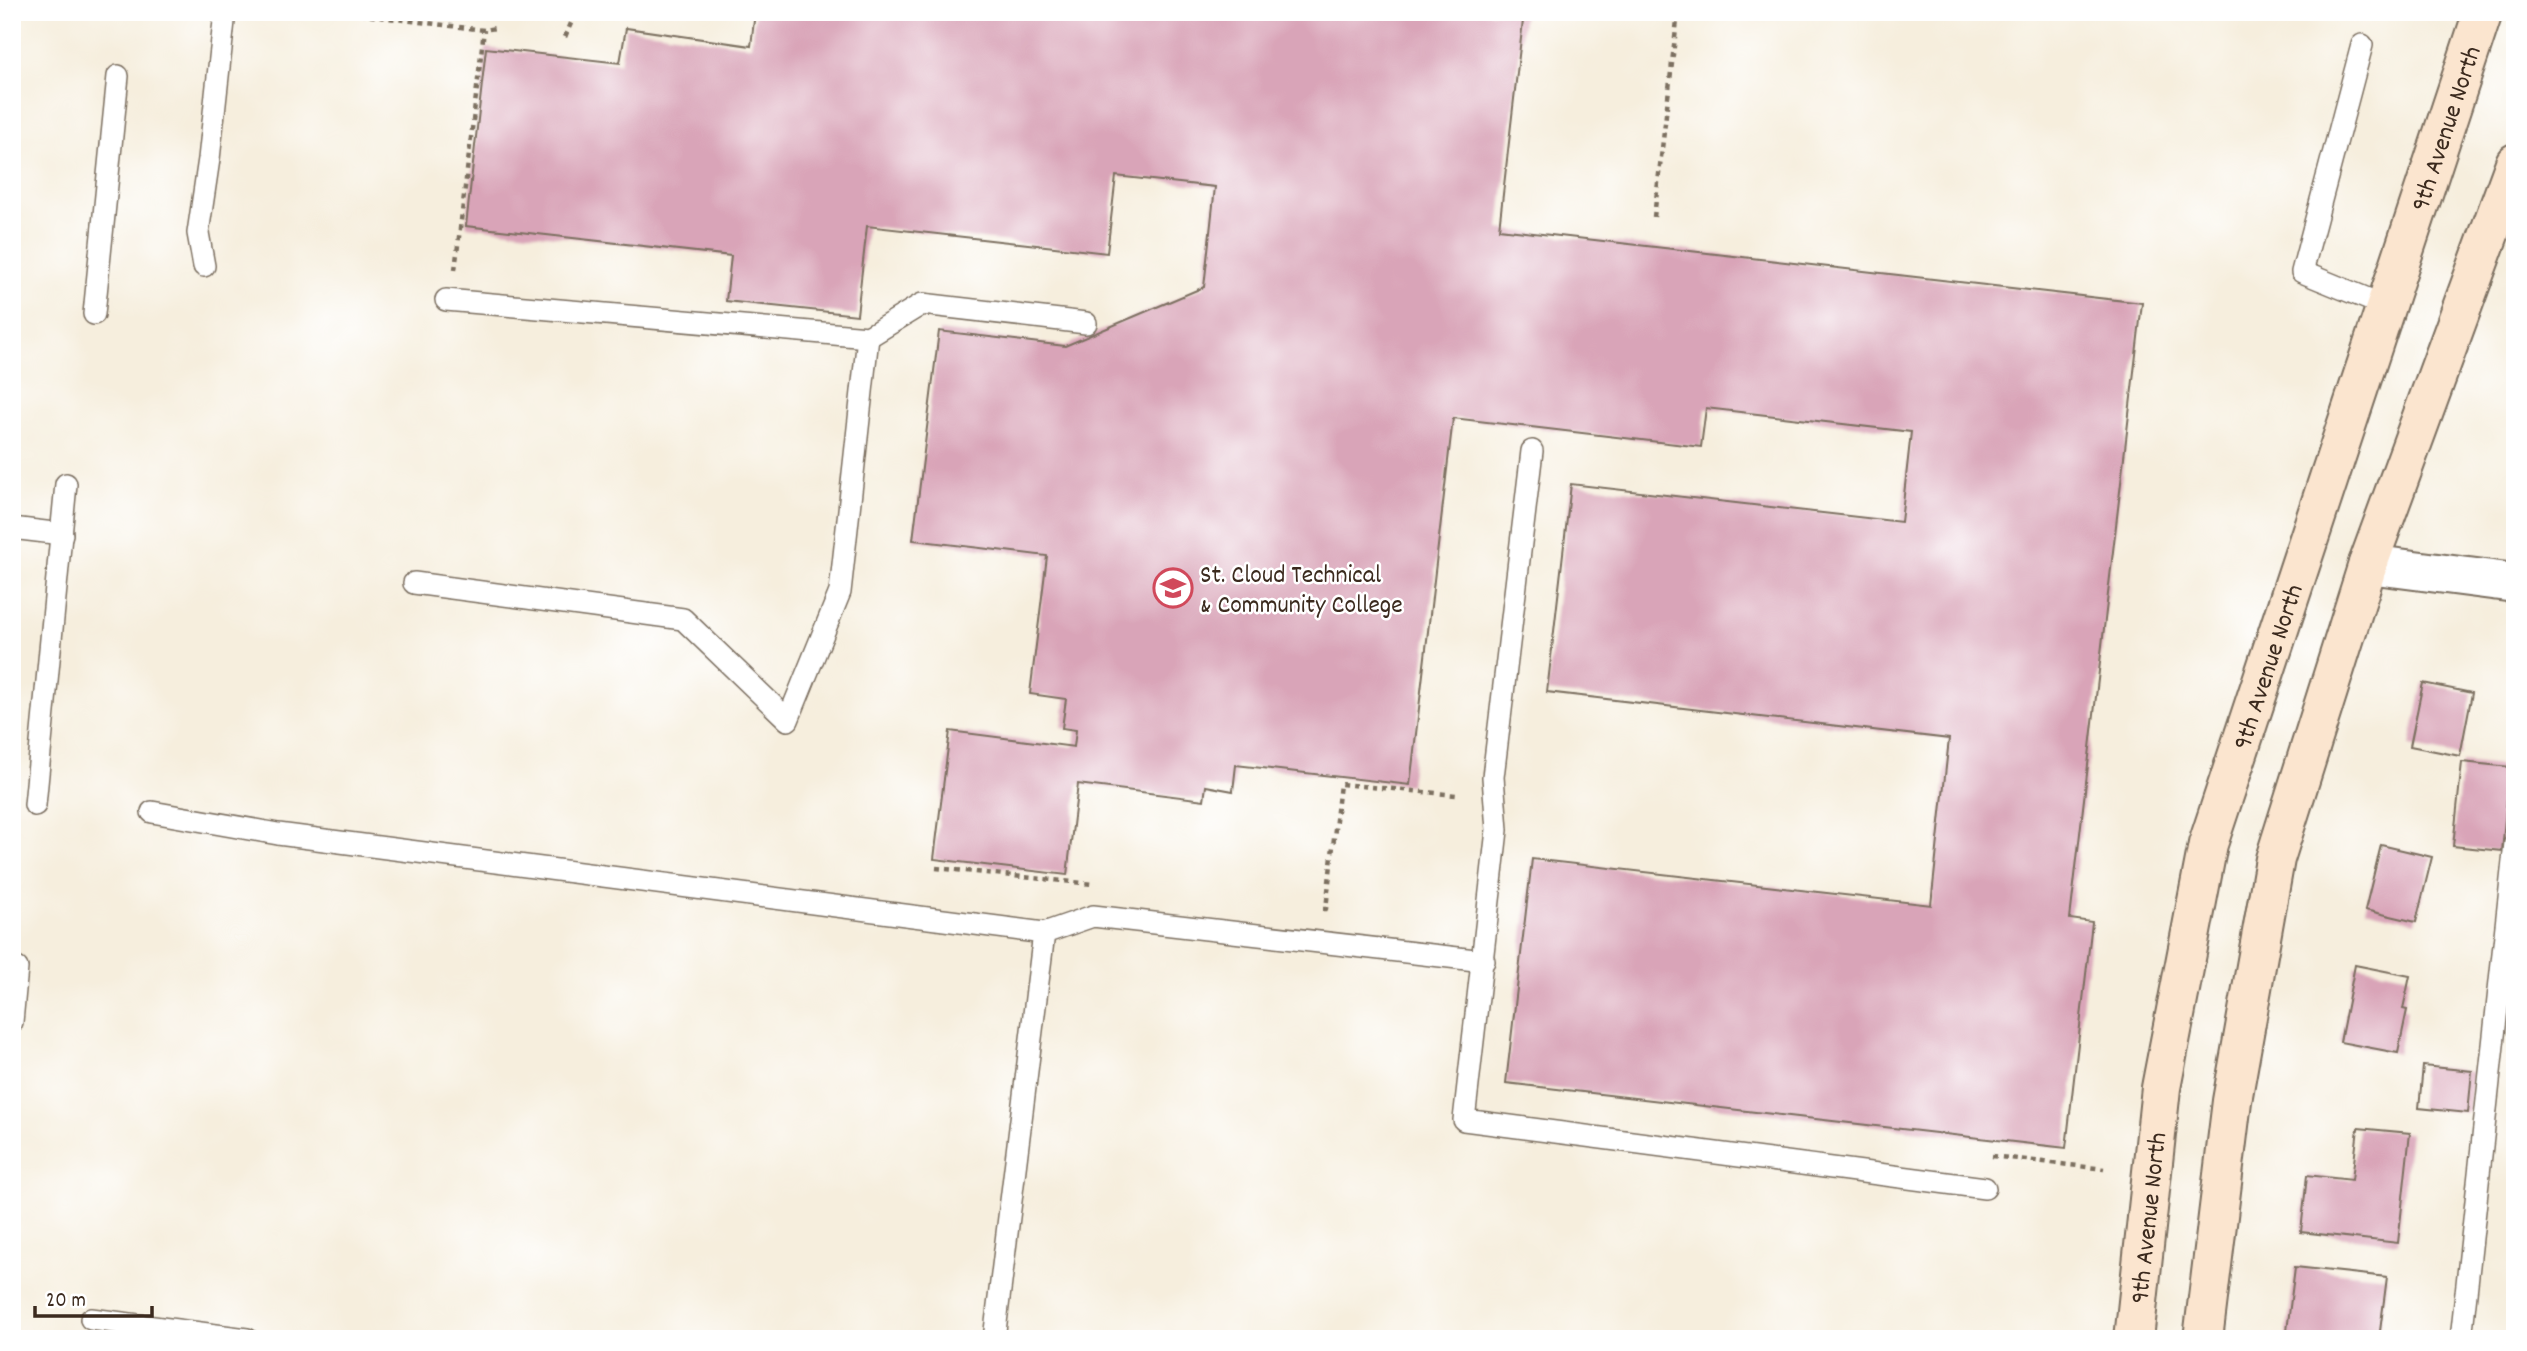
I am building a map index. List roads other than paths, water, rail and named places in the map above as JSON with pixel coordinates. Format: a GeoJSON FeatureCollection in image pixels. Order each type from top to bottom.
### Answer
{"type":"FeatureCollection","features":[{"type":"Feature","properties":{"kind":"main road","name":"9th Avenue North"},"geometry":{"type":"LineString","coordinates":[[2134,1339],[2161,1088],[2208,844],[2483,12]]}},
{"type":"Feature","properties":{"kind":"main road"},"geometry":{"type":"LineString","coordinates":[[2203,1339],[2232,1101],[2275,859],[2368,564],[2515,163]]}},
{"type":"Feature","properties":{"kind":"street"},"geometry":{"type":"LineString","coordinates":[[2368,564],[2515,583]]}},
{"type":"Feature","properties":{"kind":"lane"},"geometry":{"type":"LineString","coordinates":[[204,266],[198,233],[225,12]]}},
{"type":"Feature","properties":{"kind":"lane"},"geometry":{"type":"LineString","coordinates":[[2362,45],[2302,272],[2385,306]]}},
{"type":"Feature","properties":{"kind":"lane"},"geometry":{"type":"LineString","coordinates":[[94,314],[118,76]]}},
{"type":"Feature","properties":{"kind":"lane"},"geometry":{"type":"LineString","coordinates":[[446,300],[868,337],[922,304],[1086,323]]}},
{"type":"Feature","properties":{"kind":"lane"},"geometry":{"type":"LineString","coordinates":[[414,583],[683,619],[788,720],[840,592],[868,337]]}},
{"type":"Feature","properties":{"kind":"lane"},"geometry":{"type":"LineString","coordinates":[[1532,451],[1493,777],[1497,830],[1464,1120],[1985,1188]]}},
{"type":"Feature","properties":{"kind":"lane"},"geometry":{"type":"LineString","coordinates":[[34,805],[66,485]]}},
{"type":"Feature","properties":{"kind":"lane"},"geometry":{"type":"LineString","coordinates":[[12,528],[62,534]]}},
{"type":"Feature","properties":{"kind":"lane"},"geometry":{"type":"LineString","coordinates":[[152,812],[278,834],[1044,933],[1093,916],[1484,961]]}},
{"type":"Feature","properties":{"kind":"lane"},"geometry":{"type":"LineString","coordinates":[[2460,1339],[2515,843]]}},
{"type":"Feature","properties":{"kind":"lane"},"geometry":{"type":"LineString","coordinates":[[994,1339],[1044,933]]}},
{"type":"Feature","properties":{"kind":"lane"},"geometry":{"type":"LineString","coordinates":[[12,968],[18,968],[12,1022]]}},
{"type":"Feature","properties":{"kind":"lane"},"geometry":{"type":"LineString","coordinates":[[91,1319],[247,1339]]}},
{"type":"Feature","properties":{"kind":"place","name":"St. Cloud Technical & Community College"},"geometry":{"type":"Point","coordinates":[1173,588]}}]}
